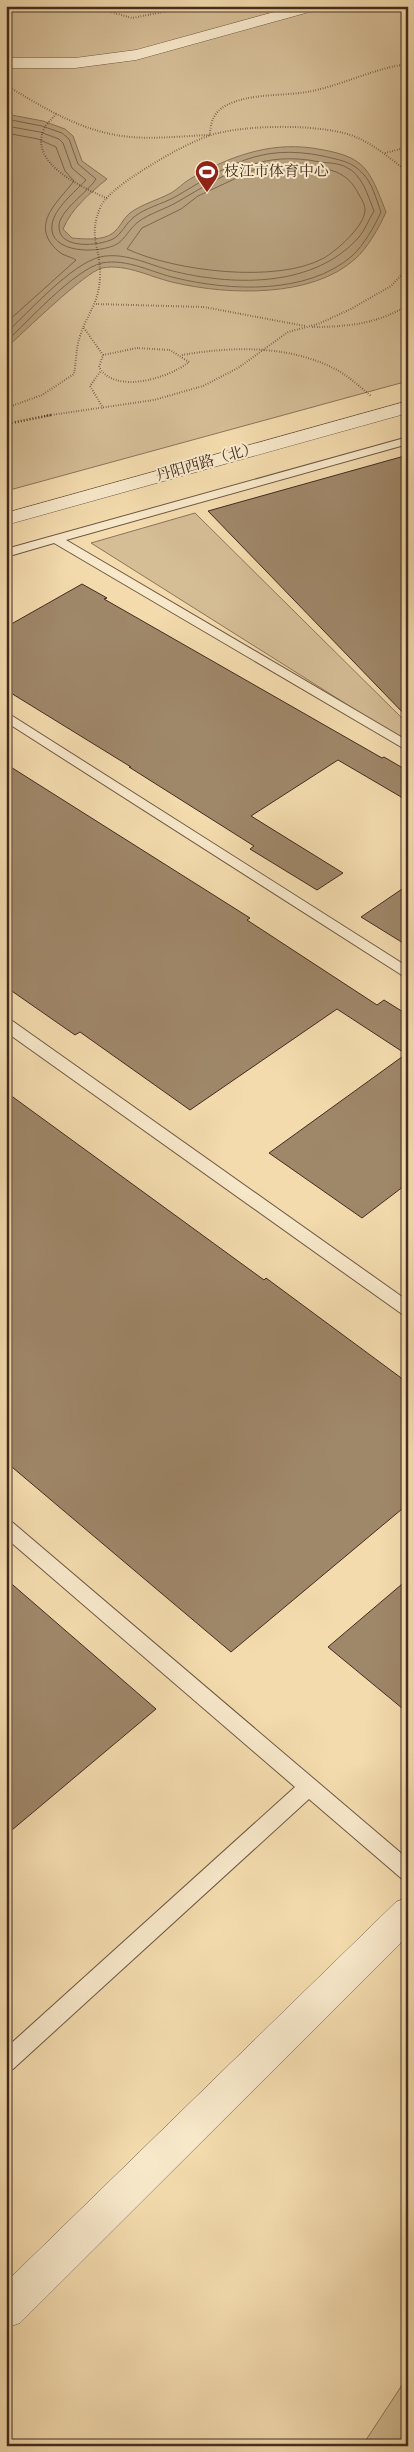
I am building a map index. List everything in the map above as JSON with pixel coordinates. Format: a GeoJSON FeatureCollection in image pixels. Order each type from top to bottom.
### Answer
{"type":"FeatureCollection","features":[{"type":"Feature","properties":{"kind":"street"},"geometry":{"type":"LineString","coordinates":[[6,63],[76,63],[124,56],[173,46],[315,6]]}},
{"type":"Feature","properties":{"kind":"street","name":"丹阳西路（北）"},"geometry":{"type":"LineString","coordinates":[[6,519],[398,409]]}},
{"type":"Feature","properties":{"kind":"street"},"geometry":{"type":"LineString","coordinates":[[6,2309],[408,1913]]}},
{"type":"Feature","properties":{"kind":"lane"},"geometry":{"type":"LineString","coordinates":[[6,553],[408,440]]}},
{"type":"Feature","properties":{"kind":"lane"},"geometry":{"type":"LineString","coordinates":[[56,539],[408,747]]}},
{"type":"Feature","properties":{"kind":"lane"},"geometry":{"type":"LineString","coordinates":[[6,716],[408,974]]}},
{"type":"Feature","properties":{"kind":"lane"},"geometry":{"type":"LineString","coordinates":[[6,1024],[408,1310]]}},
{"type":"Feature","properties":{"kind":"lane"},"geometry":{"type":"LineString","coordinates":[[6,1527],[408,1872]]}},
{"type":"Feature","properties":{"kind":"lane"},"geometry":{"type":"LineString","coordinates":[[6,2062],[308,1787]]}},
{"type":"Feature","properties":{"kind":"path"},"geometry":{"type":"LineString","coordinates":[[90,6],[132,18],[194,6]]}},
{"type":"Feature","properties":{"kind":"path"},"geometry":{"type":"LineString","coordinates":[[136,6],[147,9],[158,6]]}},
{"type":"Feature","properties":{"kind":"path"},"geometry":{"type":"LineString","coordinates":[[210,135],[213,118],[218,110],[226,105],[251,98],[290,95],[326,88],[379,68],[408,64]]}},
{"type":"Feature","properties":{"kind":"path"},"geometry":{"type":"LineString","coordinates":[[6,85],[78,125],[112,134],[146,137],[210,135],[250,129],[292,127],[328,129],[357,137],[384,153],[408,172]]}},
{"type":"Feature","properties":{"kind":"path"},"geometry":{"type":"LineString","coordinates":[[56,114],[43,128],[40,140],[48,161],[63,175],[108,199]]}},
{"type":"Feature","properties":{"kind":"path"},"geometry":{"type":"LineString","coordinates":[[6,408],[29,402],[56,388],[74,374],[78,345],[96,304],[100,275],[93,233],[102,204],[141,172],[191,142],[210,135]]}},
{"type":"Feature","properties":{"kind":"path"},"geometry":{"type":"LineString","coordinates":[[384,153],[408,147]]}},
{"type":"Feature","properties":{"kind":"path"},"geometry":{"type":"LineString","coordinates":[[6,424],[154,400],[203,386],[238,368],[288,332],[308,327],[351,309],[391,286],[408,268]]}},
{"type":"Feature","properties":{"kind":"path"},"geometry":{"type":"LineString","coordinates":[[96,304],[121,307],[218,309],[282,324],[308,327],[332,327],[384,318],[408,305]]}},
{"type":"Feature","properties":{"kind":"path"},"geometry":{"type":"LineString","coordinates":[[84,328],[103,355]]}},
{"type":"Feature","properties":{"kind":"path"},"geometry":{"type":"LineString","coordinates":[[153,347],[170,348],[189,362],[184,368],[167,376],[146,382],[123,382],[110,379],[100,372],[98,366],[103,355],[153,347]]}},
{"type":"Feature","properties":{"kind":"path"},"geometry":{"type":"LineString","coordinates":[[182,355],[227,350],[261,350],[318,361],[338,370],[398,409]]}},
{"type":"Feature","properties":{"kind":"path"},"geometry":{"type":"LineString","coordinates":[[100,372],[90,386],[97,402],[103,408]]}},
{"type":"Feature","properties":{"kind":"shaded area","name":"枝江市体育中心"},"geometry":{"type":"Polygon","coordinates":[[[6,6],[408,6],[408,381],[6,491],[6,6]]]}},
{"type":"Feature","properties":{"kind":"shaded area"},"geometry":{"type":"Polygon","coordinates":[[[195,513],[408,724],[408,743],[91,543],[195,513]]]}},
{"type":"Feature","properties":{"kind":"shaded area"},"geometry":{"type":"Polygon","coordinates":[[[408,2376],[408,2446],[362,2446],[408,2376]]]}},
{"type":"Feature","properties":{"kind":"water"},"geometry":{"type":"Polygon","coordinates":[[[6,114],[43,121],[65,129],[73,136],[82,161],[107,179],[71,214],[63,229],[72,238],[93,239],[109,236],[135,210],[171,193],[204,171],[249,153],[280,147],[312,148],[354,159],[368,173],[386,212],[373,237],[355,259],[337,272],[316,281],[293,287],[245,291],[220,290],[167,281],[130,269],[102,268],[82,280],[6,348],[6,114]]]}},
{"type":"Feature","properties":{"kind":"building"},"geometry":{"type":"Polygon","coordinates":[[[408,455],[408,718],[208,511],[408,455]]]}},
{"type":"Feature","properties":{"kind":"building"},"geometry":{"type":"Polygon","coordinates":[[[82,584],[107,598],[104,599],[408,771],[408,801],[338,760],[251,816],[343,873],[317,890],[250,849],[254,846],[6,690],[6,627],[82,584]]]}},
{"type":"Feature","properties":{"kind":"building"},"geometry":{"type":"Polygon","coordinates":[[[6,764],[250,918],[247,920],[377,1005],[384,1000],[408,1015],[408,1183],[362,1218],[269,1153],[406,1054],[337,1009],[190,1110],[80,1032],[75,1035],[6,987],[6,764]]]}},
{"type":"Feature","properties":{"kind":"building"},"geometry":{"type":"Polygon","coordinates":[[[408,885],[408,946],[361,917],[408,885]]]}},
{"type":"Feature","properties":{"kind":"building"},"geometry":{"type":"Polygon","coordinates":[[[6,1092],[264,1280],[266,1278],[408,1383],[408,1504],[231,1652],[6,1462],[6,1092]]]}},
{"type":"Feature","properties":{"kind":"building"},"geometry":{"type":"Polygon","coordinates":[[[6,1579],[156,1709],[6,1835],[6,1579]]]}},
{"type":"Feature","properties":{"kind":"building"},"geometry":{"type":"Polygon","coordinates":[[[408,1579],[408,1713],[328,1647],[408,1579]]]}},
{"type":"Feature","properties":{"kind":"place","name":"枝江市体育中心"},"geometry":{"type":"Point","coordinates":[207,193]}}]}
